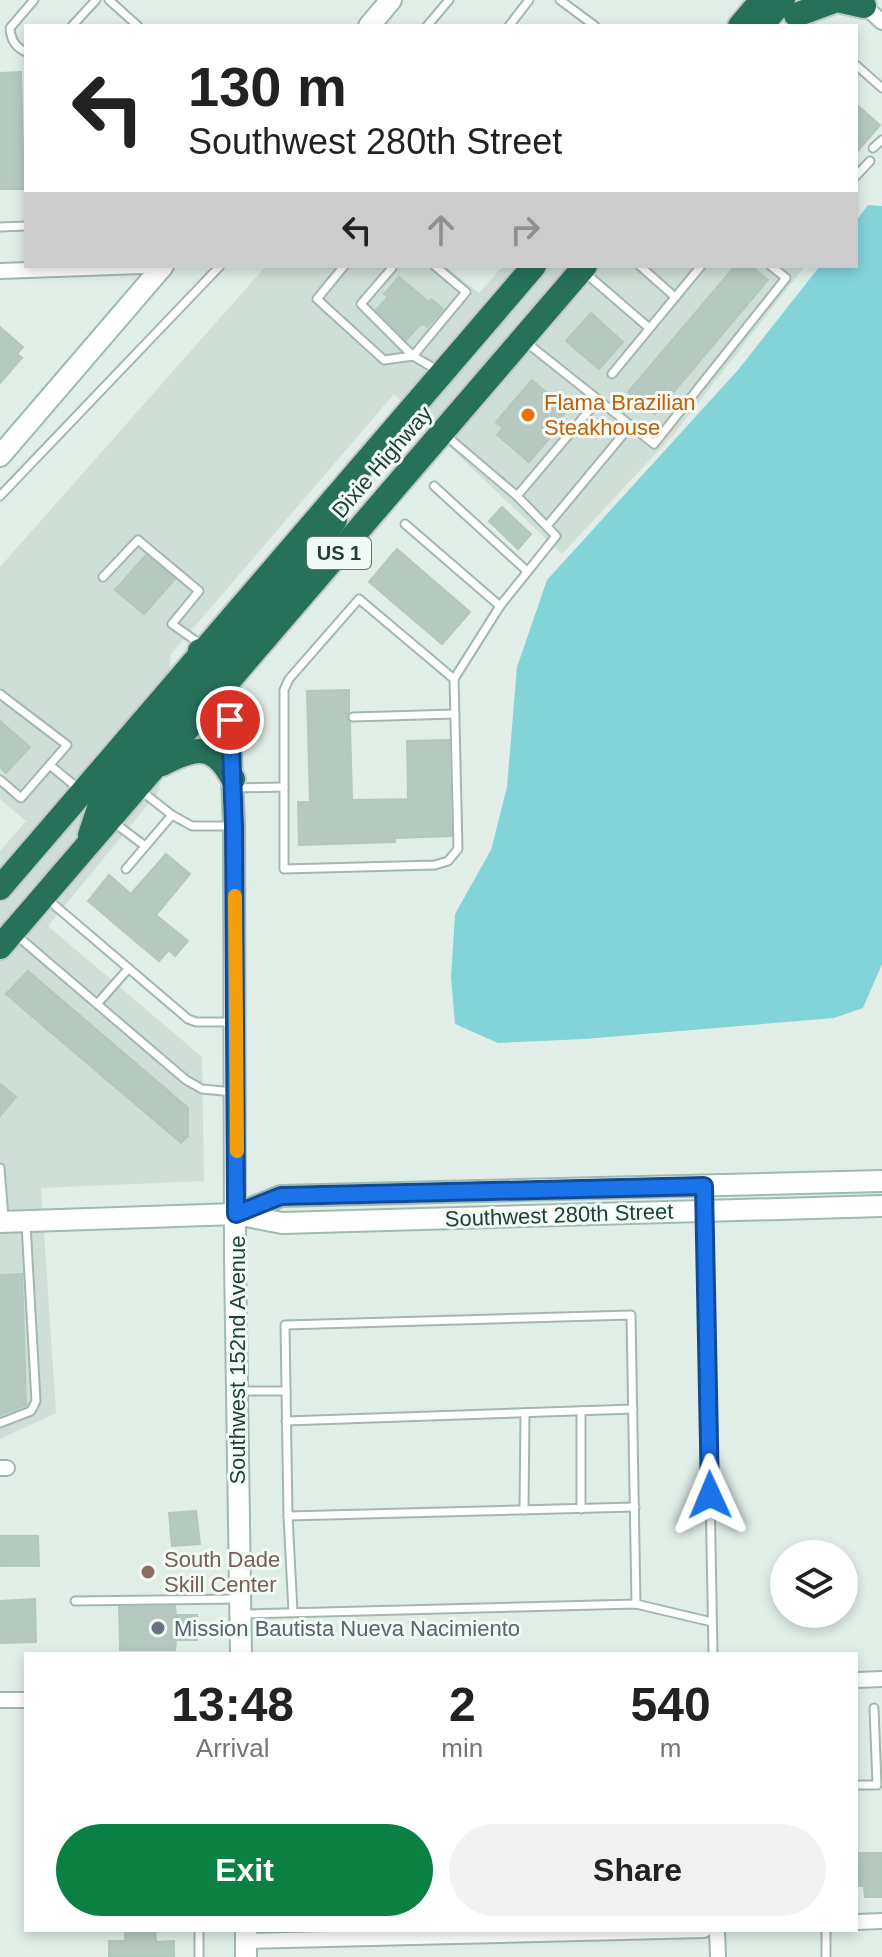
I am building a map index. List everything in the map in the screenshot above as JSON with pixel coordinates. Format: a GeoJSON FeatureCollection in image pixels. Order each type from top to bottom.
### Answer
{"type":"FeatureCollection","features":[{"type":"Feature","properties":{"kind":"highway"},"geometry":{"type":"LineString","coordinates":[[742,24],[762,0]]}},
{"type":"Feature","properties":{"kind":"highway"},"geometry":{"type":"LineString","coordinates":[[765,24],[794,10],[837,0],[868,9]]}},
{"type":"Feature","properties":{"kind":"highway","name":"Dixie Highway"},"geometry":{"type":"LineString","coordinates":[[0,888],[202,649],[532,268]]}},
{"type":"Feature","properties":{"kind":"highway","name":"Dixie Highway"},"geometry":{"type":"LineString","coordinates":[[7,940],[583,268]]}},
{"type":"Feature","properties":{"kind":"highway"},"geometry":{"type":"LineString","coordinates":[[228,683],[226,659],[229,649],[334,521],[348,484]]}},
{"type":"Feature","properties":{"kind":"highway"},"geometry":{"type":"LineString","coordinates":[[85,849],[101,802],[202,680],[209,668],[202,649]]}},
{"type":"Feature","properties":{"kind":"highway"},"geometry":{"type":"LineString","coordinates":[[156,766],[185,751],[206,751],[225,763],[234,784]]}},
{"type":"Feature","properties":{"kind":"street"},"geometry":{"type":"LineString","coordinates":[[371,24],[391,0]]}},
{"type":"Feature","properties":{"kind":"street"},"geometry":{"type":"LineString","coordinates":[[0,271],[85,268]]}},
{"type":"Feature","properties":{"kind":"street"},"geometry":{"type":"LineString","coordinates":[[0,456],[161,268]]}},
{"type":"Feature","properties":{"kind":"street","name":"Southwest 152nd Avenue"},"geometry":{"type":"LineString","coordinates":[[228,683],[234,784],[241,1652]]}},
{"type":"Feature","properties":{"kind":"street","name":"Southwest 280th Street"},"geometry":{"type":"LineString","coordinates":[[236,1214],[281,1196],[882,1181]]}},
{"type":"Feature","properties":{"kind":"street"},"geometry":{"type":"LineString","coordinates":[[704,1186],[705,1211]]}},
{"type":"Feature","properties":{"kind":"street"},"geometry":{"type":"LineString","coordinates":[[548,1190],[549,1215]]}},
{"type":"Feature","properties":{"kind":"street"},"geometry":{"type":"LineString","coordinates":[[409,1195],[411,1219]]}},
{"type":"Feature","properties":{"kind":"street","name":"Southwest 280th Street"},"geometry":{"type":"LineString","coordinates":[[2,1222],[236,1214],[282,1223],[882,1206]]}},
{"type":"Feature","properties":{"kind":"street"},"geometry":{"type":"LineString","coordinates":[[858,1680],[882,1679]]}},
{"type":"Feature","properties":{"kind":"street"},"geometry":{"type":"LineString","coordinates":[[0,1700],[24,1700]]}},
{"type":"Feature","properties":{"kind":"street"},"geometry":{"type":"LineString","coordinates":[[858,1922],[882,1921]]}},
{"type":"Feature","properties":{"kind":"street"},"geometry":{"type":"LineString","coordinates":[[246,1943],[634,1932]]}},
{"type":"Feature","properties":{"kind":"street"},"geometry":{"type":"LineString","coordinates":[[717,1932],[718,1957]]}},
{"type":"Feature","properties":{"kind":"lane"},"geometry":{"type":"LineString","coordinates":[[24,51],[11,38],[10,28],[34,0]]}},
{"type":"Feature","properties":{"kind":"lane"},"geometry":{"type":"LineString","coordinates":[[74,24],[96,0]]}},
{"type":"Feature","properties":{"kind":"lane"},"geometry":{"type":"LineString","coordinates":[[109,0],[136,24]]}},
{"type":"Feature","properties":{"kind":"lane"},"geometry":{"type":"LineString","coordinates":[[429,24],[449,0]]}},
{"type":"Feature","properties":{"kind":"lane"},"geometry":{"type":"LineString","coordinates":[[511,24],[529,0]]}},
{"type":"Feature","properties":{"kind":"lane"},"geometry":{"type":"LineString","coordinates":[[560,0],[592,24]]}},
{"type":"Feature","properties":{"kind":"lane"},"geometry":{"type":"LineString","coordinates":[[858,67],[882,88]]}},
{"type":"Feature","properties":{"kind":"lane"},"geometry":{"type":"LineString","coordinates":[[858,174],[867,158]]}},
{"type":"Feature","properties":{"kind":"lane"},"geometry":{"type":"LineString","coordinates":[[0,227],[24,226]]}},
{"type":"Feature","properties":{"kind":"lane"},"geometry":{"type":"LineString","coordinates":[[0,496],[218,268]]}},
{"type":"Feature","properties":{"kind":"lane"},"geometry":{"type":"LineString","coordinates":[[342,268],[317,299],[384,360],[413,356],[466,292],[437,268]]}},
{"type":"Feature","properties":{"kind":"lane"},"geometry":{"type":"LineString","coordinates":[[392,268],[361,304],[413,356],[442,373]]}},
{"type":"Feature","properties":{"kind":"lane"},"geometry":{"type":"LineString","coordinates":[[583,268],[648,327]]}},
{"type":"Feature","properties":{"kind":"lane"},"geometry":{"type":"LineString","coordinates":[[642,268],[675,297]]}},
{"type":"Feature","properties":{"kind":"lane"},"geometry":{"type":"LineString","coordinates":[[612,374],[699,268]]}},
{"type":"Feature","properties":{"kind":"lane"},"geometry":{"type":"LineString","coordinates":[[522,339],[654,444],[786,278],[774,268]]}},
{"type":"Feature","properties":{"kind":"lane"},"geometry":{"type":"LineString","coordinates":[[517,496],[598,400]]}},
{"type":"Feature","properties":{"kind":"lane"},"geometry":{"type":"LineString","coordinates":[[547,526],[631,425]]}},
{"type":"Feature","properties":{"kind":"lane"},"geometry":{"type":"LineString","coordinates":[[442,433],[517,496],[556,536],[500,606],[454,679],[458,849],[448,861],[435,865],[284,869],[284,690],[289,679],[359,599],[454,679]]}},
{"type":"Feature","properties":{"kind":"lane"},"geometry":{"type":"LineString","coordinates":[[434,486],[527,571]]}},
{"type":"Feature","properties":{"kind":"lane"},"geometry":{"type":"LineString","coordinates":[[405,524],[500,606]]}},
{"type":"Feature","properties":{"kind":"lane"},"geometry":{"type":"LineString","coordinates":[[103,577],[138,540],[199,591],[172,624],[202,649]]}},
{"type":"Feature","properties":{"kind":"lane"},"geometry":{"type":"LineString","coordinates":[[0,694],[67,745],[21,798],[0,780]]}},
{"type":"Feature","properties":{"kind":"lane"},"geometry":{"type":"LineString","coordinates":[[353,717],[455,714]]}},
{"type":"Feature","properties":{"kind":"lane"},"geometry":{"type":"LineString","coordinates":[[51,766],[82,792]]}},
{"type":"Feature","properties":{"kind":"lane"},"geometry":{"type":"LineString","coordinates":[[234,784],[284,787]]}},
{"type":"Feature","properties":{"kind":"lane"},"geometry":{"type":"LineString","coordinates":[[137,788],[192,826],[234,826]]}},
{"type":"Feature","properties":{"kind":"lane"},"geometry":{"type":"LineString","coordinates":[[126,869],[172,815]]}},
{"type":"Feature","properties":{"kind":"lane"},"geometry":{"type":"LineString","coordinates":[[110,819],[145,846]]}},
{"type":"Feature","properties":{"kind":"lane"},"geometry":{"type":"LineString","coordinates":[[44,896],[188,1019],[196,1022],[236,1022]]}},
{"type":"Feature","properties":{"kind":"lane"},"geometry":{"type":"LineString","coordinates":[[7,940],[97,1004],[193,1085],[214,1091],[236,1092]]}},
{"type":"Feature","properties":{"kind":"lane"},"geometry":{"type":"LineString","coordinates":[[97,1004],[128,969]]}},
{"type":"Feature","properties":{"kind":"lane"},"geometry":{"type":"LineString","coordinates":[[1,1172],[2,1222]]}},
{"type":"Feature","properties":{"kind":"lane"},"geometry":{"type":"LineString","coordinates":[[705,1211],[713,1652]]}},
{"type":"Feature","properties":{"kind":"lane"},"geometry":{"type":"LineString","coordinates":[[0,1423],[31,1411],[36,1401],[26,1221]]}},
{"type":"Feature","properties":{"kind":"lane"},"geometry":{"type":"LineString","coordinates":[[293,1612],[285,1325],[631,1315],[636,1604]]}},
{"type":"Feature","properties":{"kind":"lane"},"geometry":{"type":"LineString","coordinates":[[237,1391],[286,1391]]}},
{"type":"Feature","properties":{"kind":"lane"},"geometry":{"type":"LineString","coordinates":[[286,1421],[633,1409]]}},
{"type":"Feature","properties":{"kind":"lane"},"geometry":{"type":"LineString","coordinates":[[581,1411],[581,1509]]}},
{"type":"Feature","properties":{"kind":"lane"},"geometry":{"type":"LineString","coordinates":[[524,1510],[525,1413]]}},
{"type":"Feature","properties":{"kind":"lane"},"geometry":{"type":"LineString","coordinates":[[288,1516],[635,1507]]}},
{"type":"Feature","properties":{"kind":"lane"},"geometry":{"type":"LineString","coordinates":[[75,1601],[293,1612],[636,1604],[712,1622]]}},
{"type":"Feature","properties":{"kind":"lane"},"geometry":{"type":"LineString","coordinates":[[858,1785],[879,1785],[874,1708]]}},
{"type":"Feature","properties":{"kind":"lane"},"geometry":{"type":"LineString","coordinates":[[199,1932],[199,1957]]}},
{"type":"Feature","properties":{"kind":"lane"},"geometry":{"type":"LineString","coordinates":[[826,1932],[826,1957]]}},
{"type":"Feature","properties":{"kind":"shaded area"},"geometry":{"type":"Polygon","coordinates":[[[264,268],[448,268],[479,293],[501,268],[803,268],[674,434],[562,554],[394,394],[171,654],[159,791],[48,926],[202,1057],[204,1181],[41,1188],[56,1413],[0,1439],[0,851],[26,821],[0,799],[0,567],[264,268]]]}},
{"type":"Feature","properties":{"kind":"water"},"geometry":{"type":"Polygon","coordinates":[[[868,205],[882,206],[882,964],[863,1008],[834,1018],[498,1043],[455,1024],[451,978],[455,914],[491,850],[507,787],[517,667],[547,580],[738,370],[818,268],[858,268],[858,218],[868,205]]]}},
{"type":"Feature","properties":{"kind":"building"},"geometry":{"type":"Polygon","coordinates":[[[21,72],[24,189],[0,189],[0,73],[21,72]]]}},
{"type":"Feature","properties":{"kind":"building"},"geometry":{"type":"Polygon","coordinates":[[[858,106],[880,125],[858,151],[858,106]]]}},
{"type":"Feature","properties":{"kind":"building"},"geometry":{"type":"Polygon","coordinates":[[[733,268],[753,268],[768,280],[655,414],[628,392],[733,268]]]}},
{"type":"Feature","properties":{"kind":"building"},"geometry":{"type":"Polygon","coordinates":[[[399,277],[429,302],[431,299],[443,309],[427,327],[424,324],[419,326],[406,340],[376,310],[388,297],[384,294],[399,277]]]}},
{"type":"Feature","properties":{"kind":"building"},"geometry":{"type":"Polygon","coordinates":[[[591,313],[623,342],[599,369],[566,341],[591,313]]]}},
{"type":"Feature","properties":{"kind":"building"},"geometry":{"type":"Polygon","coordinates":[[[0,327],[23,347],[17,354],[22,358],[0,383],[0,327]]]}},
{"type":"Feature","properties":{"kind":"building"},"geometry":{"type":"Polygon","coordinates":[[[532,380],[567,410],[550,430],[554,433],[529,462],[497,435],[503,428],[496,422],[532,380]]]}},
{"type":"Feature","properties":{"kind":"building"},"geometry":{"type":"Polygon","coordinates":[[[502,507],[531,534],[518,549],[489,521],[502,507]]]}},
{"type":"Feature","properties":{"kind":"building"},"geometry":{"type":"Polygon","coordinates":[[[397,549],[470,612],[442,644],[369,582],[397,549]]]}},
{"type":"Feature","properties":{"kind":"building"},"geometry":{"type":"Polygon","coordinates":[[[146,555],[175,579],[144,614],[115,590],[146,555]]]}},
{"type":"Feature","properties":{"kind":"building"},"geometry":{"type":"Polygon","coordinates":[[[349,690],[347,718],[350,723],[352,800],[408,799],[407,741],[449,740],[451,836],[395,838],[395,842],[299,845],[298,802],[310,802],[307,691],[349,690]]]}},
{"type":"Feature","properties":{"kind":"building"},"geometry":{"type":"Polygon","coordinates":[[[0,721],[30,747],[6,773],[0,767],[0,721]]]}},
{"type":"Feature","properties":{"kind":"building"},"geometry":{"type":"Polygon","coordinates":[[[166,854],[190,874],[156,915],[188,941],[175,956],[169,950],[159,961],[88,901],[109,875],[131,894],[166,854]]]}},
{"type":"Feature","properties":{"kind":"building"},"geometry":{"type":"Polygon","coordinates":[[[28,971],[188,1108],[188,1136],[181,1143],[6,994],[28,971]]]}},
{"type":"Feature","properties":{"kind":"building"},"geometry":{"type":"Polygon","coordinates":[[[0,1084],[16,1097],[0,1116],[0,1084]]]}},
{"type":"Feature","properties":{"kind":"building"},"geometry":{"type":"Polygon","coordinates":[[[22,1274],[26,1405],[0,1415],[0,1275],[22,1274]]]}},
{"type":"Feature","properties":{"kind":"building"},"geometry":{"type":"Polygon","coordinates":[[[196,1511],[200,1544],[172,1546],[169,1513],[196,1511]]]}},
{"type":"Feature","properties":{"kind":"building"},"geometry":{"type":"Polygon","coordinates":[[[0,1536],[38,1536],[39,1566],[0,1566],[0,1536]]]}},
{"type":"Feature","properties":{"kind":"building"},"geometry":{"type":"Polygon","coordinates":[[[35,1599],[36,1642],[0,1643],[0,1601],[35,1599]]]}},
{"type":"Feature","properties":{"kind":"building","name":"Mission Bautista Nueva Nacimiento"},"geometry":{"type":"Polygon","coordinates":[[[175,1606],[176,1615],[197,1615],[197,1640],[176,1640],[175,1650],[120,1650],[119,1607],[175,1606]]]}},
{"type":"Feature","properties":{"kind":"building"},"geometry":{"type":"Polygon","coordinates":[[[858,1853],[882,1853],[882,1897],[865,1897],[864,1886],[859,1886],[858,1853]]]}},
{"type":"Feature","properties":{"kind":"building"},"geometry":{"type":"Polygon","coordinates":[[[125,1932],[155,1932],[156,1942],[174,1941],[174,1957],[109,1957],[109,1941],[125,1941],[125,1932]]]}},
{"type":"Feature","properties":{"kind":"slow traffic"},"geometry":{"type":"LineString","coordinates":[[235,896],[237,1151]]}},
{"type":"Feature","properties":{"kind":"place","name":"Flama Brazilian Steakhouse"},"geometry":{"type":"Point","coordinates":[528,415]}},
{"type":"Feature","properties":{"kind":"place","name":"South Dade Skill Center"},"geometry":{"type":"Point","coordinates":[148,1572]}},
{"type":"Feature","properties":{"kind":"place","name":"Mission Bautista Nueva Nacimiento"},"geometry":{"type":"Point","coordinates":[158,1628]}},
{"type":"Feature","properties":{"kind":"route"},"geometry":{"type":"LineString","coordinates":[[230,720],[234,826],[236,1214],[281,1196],[704,1186],[710,1495]]}}]}
